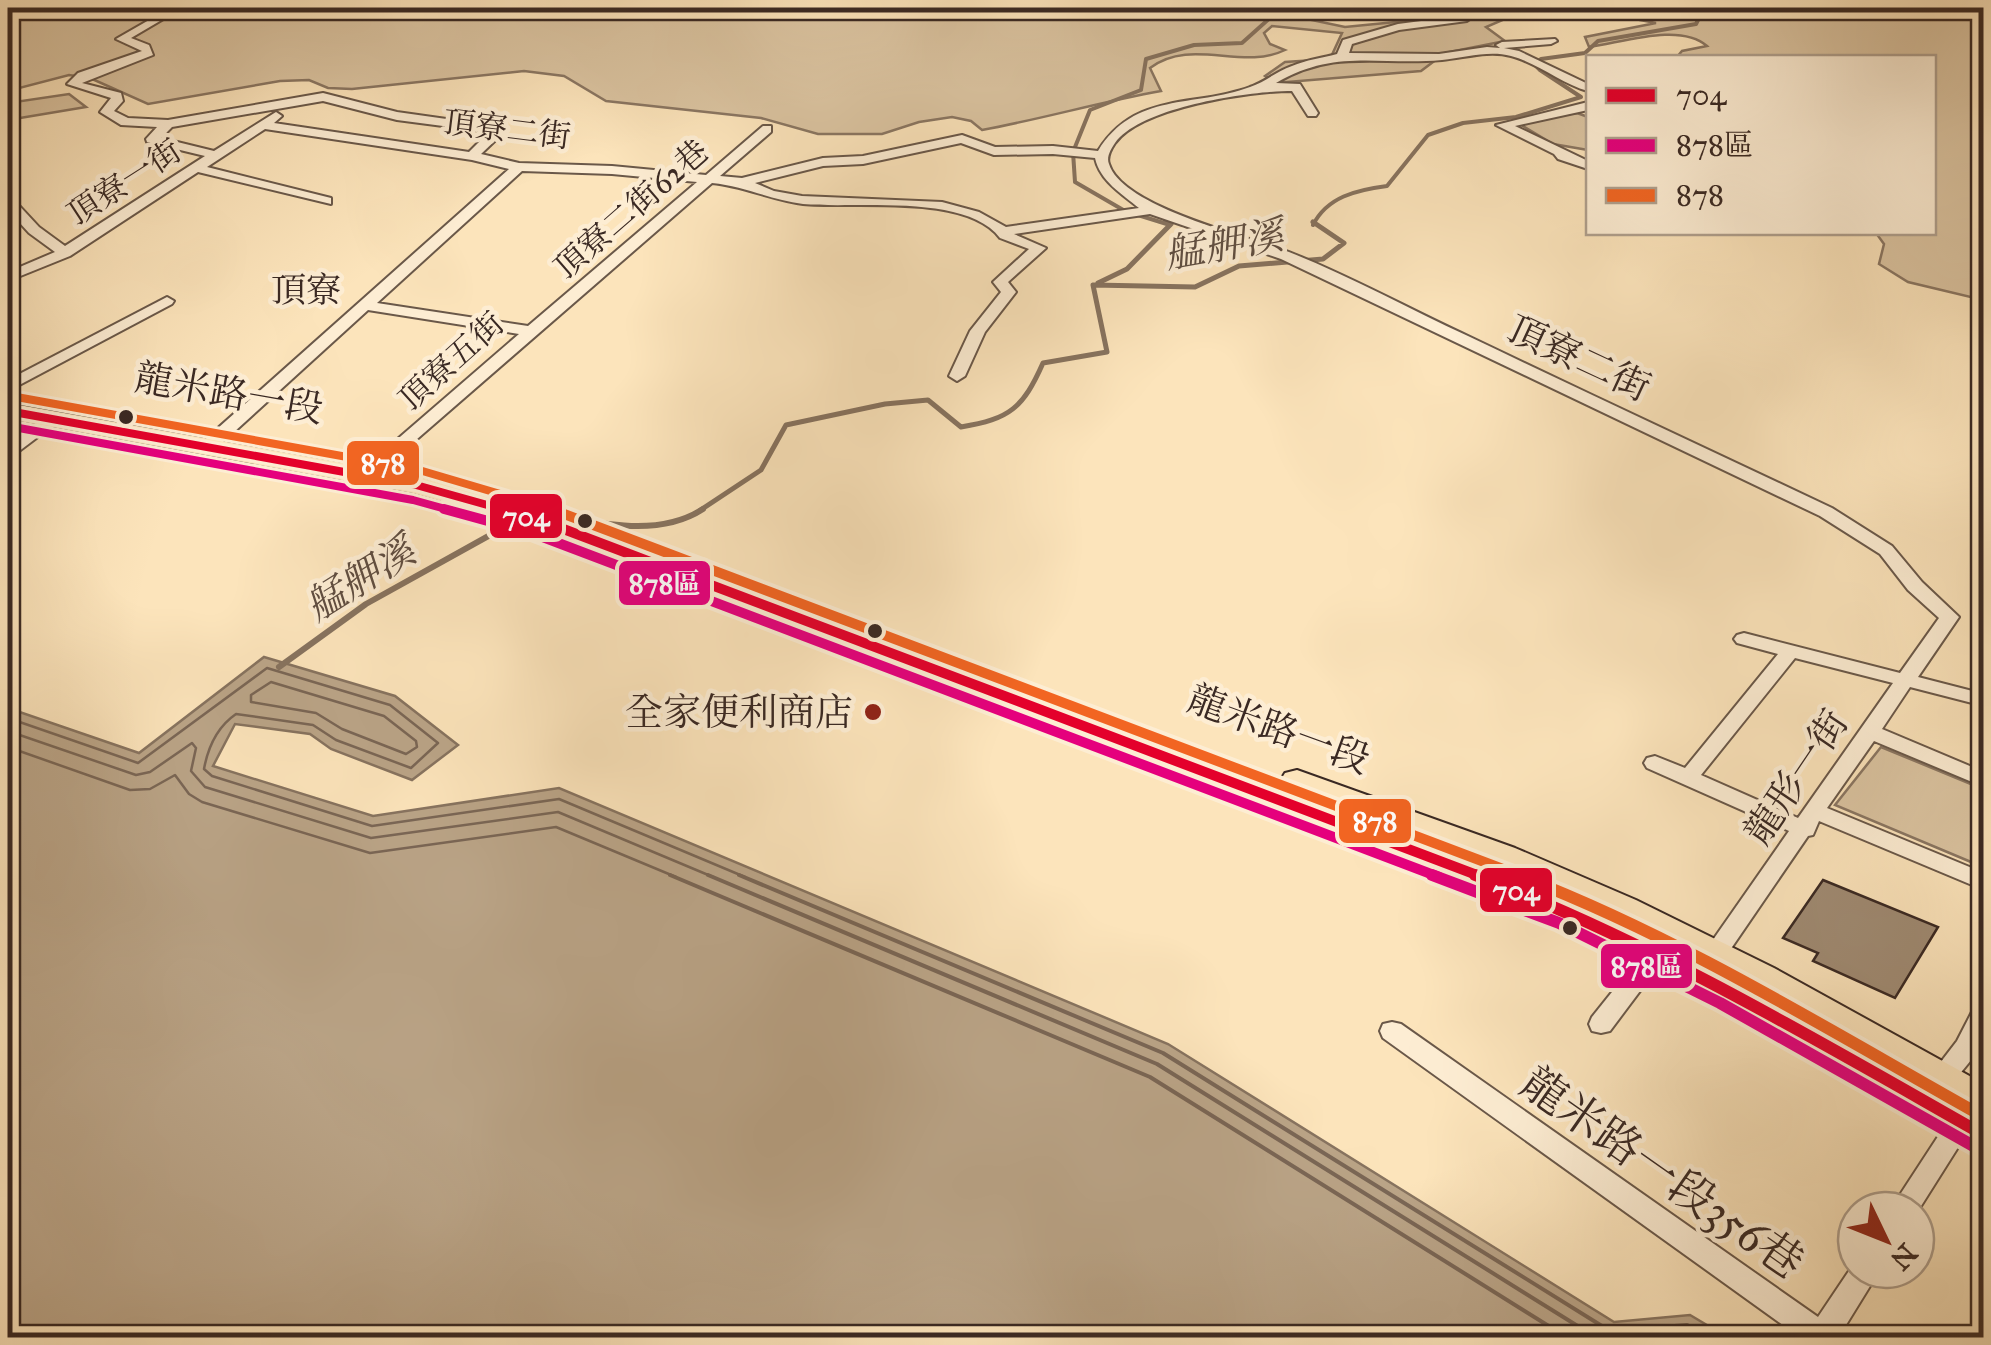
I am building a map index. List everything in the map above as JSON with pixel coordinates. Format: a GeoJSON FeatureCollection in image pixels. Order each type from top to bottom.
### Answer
{"type":"FeatureCollection","features":[{"type":"Feature","properties":{"kind":"main road","name":"龍米路一段"},"geometry":{"type":"LineString","coordinates":[[8,397],[534,511],[688,555],[1494,854],[1940,1080],[1976,1121]]}},
{"type":"Feature","properties":{"kind":"main road","name":"龍米路一段"},"geometry":{"type":"LineString","coordinates":[[8,412],[380,462],[454,476],[534,511],[1498,881],[1656,953],[1708,964],[1976,1121]]}},
{"type":"Feature","properties":{"kind":"street","name":"頂寮一街"},"geometry":{"type":"LineString","coordinates":[[177,8],[122,39],[146,47],[148,52],[82,76],[73,84],[117,96],[106,112],[125,122],[168,124],[324,97],[397,116],[498,130],[472,156]]}},
{"type":"Feature","properties":{"kind":"street"},"geometry":{"type":"LineString","coordinates":[[1342,56],[1347,42],[1368,33],[1463,19],[1480,8]]}},
{"type":"Feature","properties":{"kind":"street"},"geometry":{"type":"LineString","coordinates":[[1250,91],[1282,79],[1294,68],[1342,56],[1439,56],[1551,41]]}},
{"type":"Feature","properties":{"kind":"street"},"geometry":{"type":"LineString","coordinates":[[1461,51],[1514,53],[1586,87]]}},
{"type":"Feature","properties":{"kind":"street"},"geometry":{"type":"LineString","coordinates":[[1095,155],[1123,125],[1168,106],[1296,87],[1312,114]]}},
{"type":"Feature","properties":{"kind":"street","name":"頂寮一街"},"geometry":{"type":"LineString","coordinates":[[8,278],[65,253],[266,125],[289,106]]}},
{"type":"Feature","properties":{"kind":"street"},"geometry":{"type":"LineString","coordinates":[[1586,106],[1502,125],[1586,164]]}},
{"type":"Feature","properties":{"kind":"street","name":"頂寮一街"},"geometry":{"type":"LineString","coordinates":[[168,124],[152,139],[172,146],[202,148],[216,157]]}},
{"type":"Feature","properties":{"kind":"street","name":"頂寮二街"},"geometry":{"type":"LineString","coordinates":[[266,125],[472,156],[519,167],[612,170],[742,182],[823,162],[863,160],[962,139],[994,151],[1054,150],[1095,155],[1112,179],[1151,210],[1286,256],[1826,512],[1886,550],[1914,586],[1949,616]]}},
{"type":"Feature","properties":{"kind":"street","name":"頂寮二街62巷"},"geometry":{"type":"LineString","coordinates":[[531,331],[767,130]]}},
{"type":"Feature","properties":{"kind":"street"},"geometry":{"type":"LineString","coordinates":[[214,441],[519,167]]}},
{"type":"Feature","properties":{"kind":"street"},"geometry":{"type":"LineString","coordinates":[[197,168],[326,200]]}},
{"type":"Feature","properties":{"kind":"street","name":"頂寮二街"},"geometry":{"type":"LineString","coordinates":[[742,182],[766,197],[888,201],[982,215],[1004,235],[1039,248],[1000,282],[1009,292],[978,331],[957,376]]}},
{"type":"Feature","properties":{"kind":"street"},"geometry":{"type":"LineString","coordinates":[[8,202],[34,230],[65,253]]}},
{"type":"Feature","properties":{"kind":"street","name":"頂寮二街"},"geometry":{"type":"LineString","coordinates":[[1004,231],[1151,210]]}},
{"type":"Feature","properties":{"kind":"street"},"geometry":{"type":"LineString","coordinates":[[8,386],[167,301]]}},
{"type":"Feature","properties":{"kind":"street","name":"頂寮五街"},"geometry":{"type":"LineString","coordinates":[[362,306],[531,331]]}},
{"type":"Feature","properties":{"kind":"street","name":"頂寮五街"},"geometry":{"type":"LineString","coordinates":[[380,462],[531,331]]}},
{"type":"Feature","properties":{"kind":"street"},"geometry":{"type":"LineString","coordinates":[[8,450],[50,420]]}},
{"type":"Feature","properties":{"kind":"street","name":"龍形一街"},"geometry":{"type":"LineString","coordinates":[[1708,964],[1949,616]]}},
{"type":"Feature","properties":{"kind":"street"},"geometry":{"type":"LineString","coordinates":[[1744,639],[1984,700]]}},
{"type":"Feature","properties":{"kind":"street"},"geometry":{"type":"LineString","coordinates":[[1688,778],[1789,653]]}},
{"type":"Feature","properties":{"kind":"street"},"geometry":{"type":"LineString","coordinates":[[1868,731],[1984,780]]}},
{"type":"Feature","properties":{"kind":"street"},"geometry":{"type":"LineString","coordinates":[[1655,764],[1984,882]]}},
{"type":"Feature","properties":{"kind":"street"},"geometry":{"type":"LineString","coordinates":[[1601,1024],[1656,953]]}},
{"type":"Feature","properties":{"kind":"street"},"geometry":{"type":"LineString","coordinates":[[1940,1080],[1968,1047],[1984,1012]]}},
{"type":"Feature","properties":{"kind":"street","name":"龍米路一段356巷"},"geometry":{"type":"LineString","coordinates":[[1392,1031],[1823,1336],[1852,1290]]}},
{"type":"Feature","properties":{"kind":"street"},"geometry":{"type":"LineString","coordinates":[[1920,1190],[1976,1121]]}},
{"type":"Feature","properties":{"kind":"shaded area"},"geometry":{"type":"Polygon","coordinates":[[[8,8],[1289,8],[1288,15],[1345,27],[1436,18],[1448,8],[1983,8],[1983,300],[1908,282],[1879,264],[1884,244],[1877,235],[1936,235],[1936,55],[1679,55],[1707,46],[1682,35],[1589,47],[1585,37],[1656,23],[1581,9],[1514,15],[1486,27],[1505,41],[1445,53],[1421,71],[1275,83],[1265,76],[1285,62],[1330,59],[1342,33],[1272,26],[1264,33],[1270,44],[1285,50],[1269,56],[1199,54],[1166,59],[1150,68],[1161,91],[982,130],[971,121],[952,117],[882,134],[818,134],[761,118],[606,101],[564,76],[524,71],[352,89],[328,88],[309,80],[280,81],[148,104],[90,78],[69,75],[8,91],[8,8]]]}},
{"type":"Feature","properties":{"kind":"shaded area"},"geometry":{"type":"Polygon","coordinates":[[[69,94],[86,107],[8,120],[8,103],[69,94]]]}},
{"type":"Feature","properties":{"kind":"shaded area"},"geometry":{"type":"Polygon","coordinates":[[[1577,113],[1586,116],[1586,150],[1553,144],[1523,126],[1523,121],[1577,113]]]}},
{"type":"Feature","properties":{"kind":"shaded area"},"geometry":{"type":"Polygon","coordinates":[[[1881,747],[1983,789],[1983,867],[1835,805],[1881,747]]]}},
{"type":"Feature","properties":{"kind":"water"},"geometry":{"type":"Polygon","coordinates":[[[264,657],[395,696],[458,745],[412,780],[331,749],[310,734],[235,724],[213,766],[373,816],[559,788],[1168,1044],[1614,1322],[1690,1315],[1727,1337],[8,1337],[8,708],[139,753],[264,657]]]}},
{"type":"Feature","properties":{"kind":"building"},"geometry":{"type":"Polygon","coordinates":[[[1823,880],[1938,927],[1895,998],[1813,961],[1818,953],[1783,938],[1823,880]]]}},
{"type":"Feature","properties":{"kind":"waterway"},"geometry":{"type":"LineString","coordinates":[[1170,225],[1125,211],[1075,182],[1073,152],[1090,110],[1141,90],[1146,59],[1194,45],[1242,43],[1281,8]]}},
{"type":"Feature","properties":{"kind":"waterway","name":"艋舺溪"},"geometry":{"type":"LineString","coordinates":[[1314,223],[1334,201],[1387,186],[1428,135],[1463,123],[1516,117],[1581,97],[1540,70],[1535,65],[1541,59],[1585,53],[1598,41],[1696,24],[1704,8]]}},
{"type":"Feature","properties":{"kind":"waterway"},"geometry":{"type":"LineString","coordinates":[[1098,283],[1127,269],[1171,224],[1165,222]]}},
{"type":"Feature","properties":{"kind":"waterway","name":"艋舺溪"},"geometry":{"type":"LineString","coordinates":[[699,511],[761,470],[786,425],[885,404],[928,400],[961,427],[1003,415],[1029,391],[1043,363],[1107,352],[1093,285],[1195,287],[1239,266],[1323,259],[1344,243],[1314,223]]}},
{"type":"Feature","properties":{"kind":"waterway","name":"艋舺溪"},"geometry":{"type":"LineString","coordinates":[[699,511],[703,509]]}},
{"type":"Feature","properties":{"kind":"waterway","name":"艋舺溪"},"geometry":{"type":"LineString","coordinates":[[545,514],[646,526],[666,524],[699,511]]}},
{"type":"Feature","properties":{"kind":"waterway","name":"艋舺溪"},"geometry":{"type":"LineString","coordinates":[[279,667],[366,604],[519,519]]}},
{"type":"Feature","properties":{"kind":"transit line","name":"878"},"geometry":{"type":"LineString","coordinates":[[11,396],[419,470],[542,505],[1570,895],[1734,977],[1984,1117]]}},
{"type":"Feature","properties":{"kind":"transit line","name":"704"},"geometry":{"type":"LineString","coordinates":[[8,411],[416,485],[537,519],[1565,909],[1727,990],[1984,1135]]}},
{"type":"Feature","properties":{"kind":"transit line","name":"878區"},"geometry":{"type":"LineString","coordinates":[[8,426],[413,500],[532,533],[1559,923],[1720,1003],[1977,1148]]}},
{"type":"Feature","properties":{"kind":"place","name":"全家便利商店"},"geometry":{"type":"Point","coordinates":[873,712]}},
{"type":"Feature","properties":{"kind":"district","name":"頂寮"},"geometry":{"type":"Point","coordinates":[306,290]}}]}
